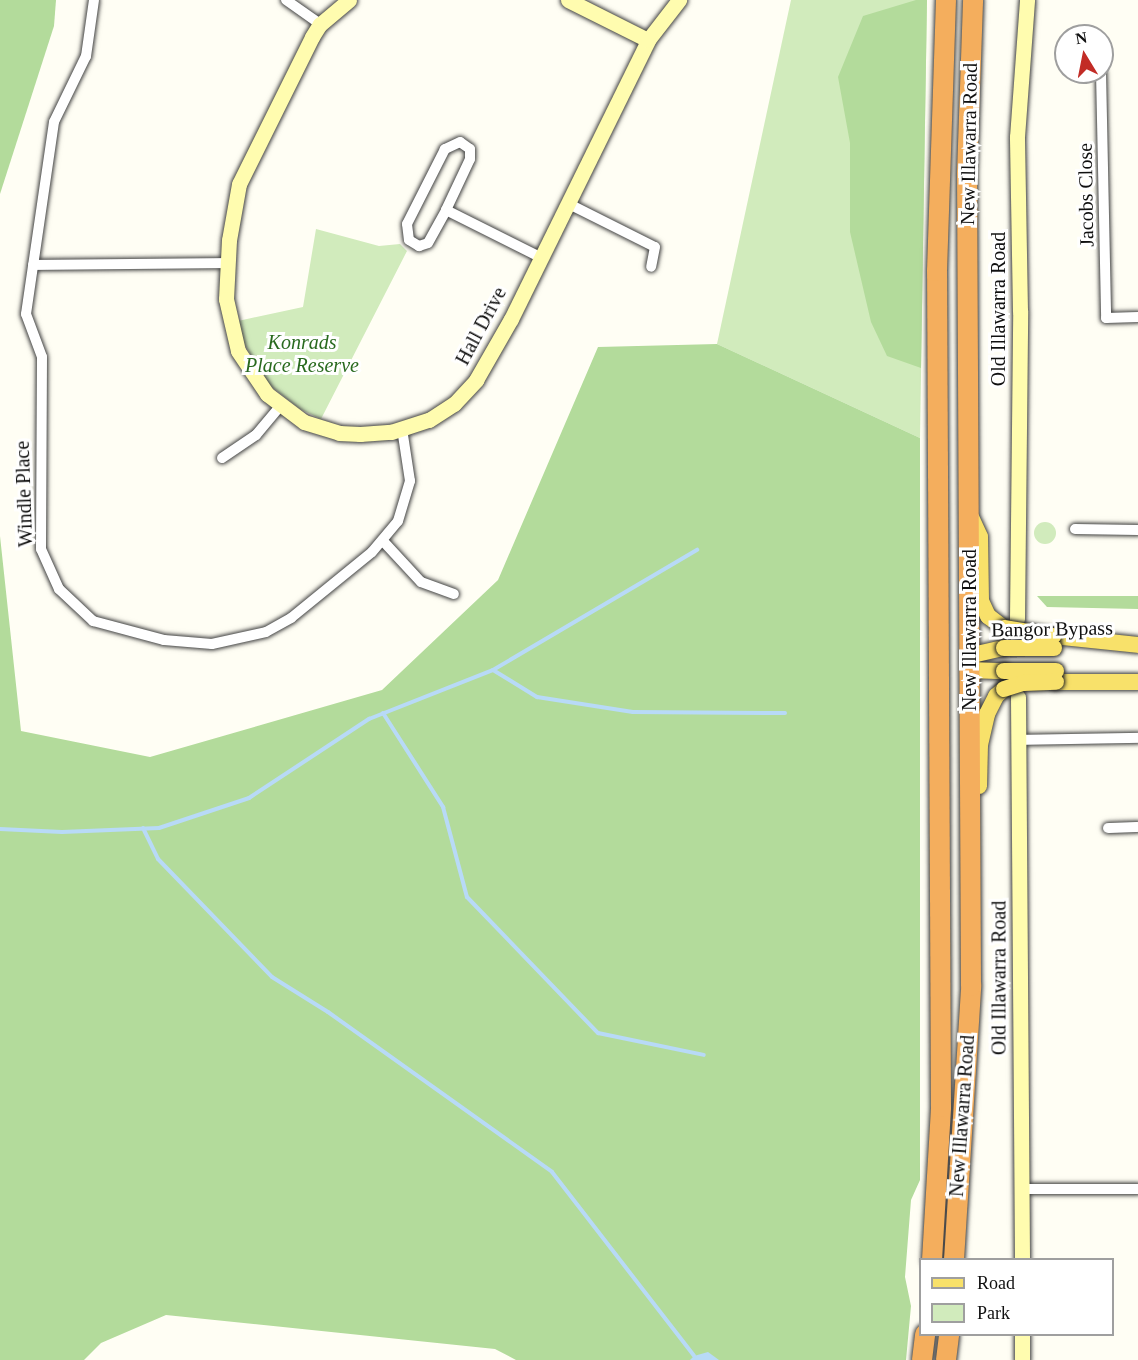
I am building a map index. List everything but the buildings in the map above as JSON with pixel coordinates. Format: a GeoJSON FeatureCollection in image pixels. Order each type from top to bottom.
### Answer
{"type":"FeatureCollection","features":[{"type":"Feature","properties":{"kind":"highway","name":"New Illawarra Road"},"geometry":{"type":"LineString","coordinates":[[932,1258],[941,1107],[938,271],[946,0]]}},
{"type":"Feature","properties":{"kind":"highway","name":"New Illawarra Road"},"geometry":{"type":"LineString","coordinates":[[954,1258],[971,986],[967,174],[973,0]]}},
{"type":"Feature","properties":{"kind":"highway"},"geometry":{"type":"LineString","coordinates":[[939,667],[969,663]]}},
{"type":"Feature","properties":{"kind":"highway"},"geometry":{"type":"LineString","coordinates":[[922,1360],[925,1336]]}},
{"type":"Feature","properties":{"kind":"highway"},"geometry":{"type":"LineString","coordinates":[[946,1360],[949,1336]]}},
{"type":"Feature","properties":{"kind":"main road"},"geometry":{"type":"LineString","coordinates":[[969,512],[980,537],[981,601],[993,621],[1011,624],[1053,642]]}},
{"type":"Feature","properties":{"kind":"main road","name":"Bangor Bypass"},"geometry":{"type":"LineString","coordinates":[[969,663],[1004,648],[1053,642],[1138,646]]}},
{"type":"Feature","properties":{"kind":"main road","name":"Bangor Bypass"},"geometry":{"type":"LineString","coordinates":[[969,663],[1004,671],[1056,677],[1138,673]]}},
{"type":"Feature","properties":{"kind":"main road"},"geometry":{"type":"LineString","coordinates":[[970,812],[979,790],[980,746],[992,701],[1011,693],[1023,683],[1056,677],[1138,682]]}},
{"type":"Feature","properties":{"kind":"street","name":"Windle Place"},"geometry":{"type":"LineString","coordinates":[[94,0],[86,56],[54,122],[26,314],[42,357],[41,549],[58,589],[81,613],[123,631],[181,643],[212,644],[241,640],[291,618],[383,542],[398,521],[408,494],[411,470],[402,429]]}},
{"type":"Feature","properties":{"kind":"street"},"geometry":{"type":"LineString","coordinates":[[286,0],[320,24]]}},
{"type":"Feature","properties":{"kind":"street","name":"Hall Drive"},"geometry":{"type":"LineString","coordinates":[[349,0],[320,24],[239,184],[227,263],[226,299],[235,343],[245,366],[280,406],[304,422],[339,433],[377,434],[402,429],[441,412],[476,380],[648,40],[679,0]]}},
{"type":"Feature","properties":{"kind":"street"},"geometry":{"type":"LineString","coordinates":[[568,0],[648,40]]}},
{"type":"Feature","properties":{"kind":"street","name":"Old Illawarra Road"},"geometry":{"type":"LineString","coordinates":[[1011,624],[1020,311],[1017,137],[1027,0]]}},
{"type":"Feature","properties":{"kind":"street","name":"Jacobs Close"},"geometry":{"type":"LineString","coordinates":[[1101,84],[1106,318],[1138,317]]}},
{"type":"Feature","properties":{"kind":"street"},"geometry":{"type":"LineString","coordinates":[[460,142],[470,149],[470,159],[446,210],[428,243],[410,242],[406,234],[407,224],[447,147],[460,142]]}},
{"type":"Feature","properties":{"kind":"street"},"geometry":{"type":"LineString","coordinates":[[567,203],[655,247],[651,267]]}},
{"type":"Feature","properties":{"kind":"street"},"geometry":{"type":"LineString","coordinates":[[446,210],[540,257]]}},
{"type":"Feature","properties":{"kind":"street"},"geometry":{"type":"LineString","coordinates":[[33,264],[227,263]]}},
{"type":"Feature","properties":{"kind":"street"},"geometry":{"type":"LineString","coordinates":[[222,458],[256,435],[280,406]]}},
{"type":"Feature","properties":{"kind":"street"},"geometry":{"type":"LineString","coordinates":[[1075,529],[1138,530]]}},
{"type":"Feature","properties":{"kind":"street"},"geometry":{"type":"LineString","coordinates":[[383,542],[421,582],[454,594]]}},
{"type":"Feature","properties":{"kind":"street","name":"Old Illawarra Road"},"geometry":{"type":"LineString","coordinates":[[1011,693],[1018,740],[1022,1258]]}},
{"type":"Feature","properties":{"kind":"street"},"geometry":{"type":"LineString","coordinates":[[1018,740],[1138,738]]}},
{"type":"Feature","properties":{"kind":"street"},"geometry":{"type":"LineString","coordinates":[[1108,828],[1138,827]]}},
{"type":"Feature","properties":{"kind":"street"},"geometry":{"type":"LineString","coordinates":[[1021,1188],[1138,1189]]}},
{"type":"Feature","properties":{"kind":"street"},"geometry":{"type":"LineString","coordinates":[[1022,1336],[1022,1360]]}},
{"type":"Feature","properties":{"kind":"green space"},"geometry":{"type":"Polygon","coordinates":[[[0,0],[56,0],[54,26],[0,194],[0,0]]]}},
{"type":"Feature","properties":{"kind":"green space"},"geometry":{"type":"Polygon","coordinates":[[[791,0],[927,0],[920,438],[717,344],[791,0]]]}},
{"type":"Feature","properties":{"kind":"green space"},"geometry":{"type":"Polygon","coordinates":[[[916,0],[927,0],[921,368],[887,356],[871,322],[850,232],[850,143],[838,77],[863,16],[916,0]]]}},
{"type":"Feature","properties":{"kind":"green space","name":"Konrads Place Reserve"},"geometry":{"type":"Polygon","coordinates":[[[316,229],[379,246],[400,244],[407,251],[321,419],[300,409],[267,383],[244,343],[238,321],[303,307],[316,229]]]}},
{"type":"Feature","properties":{"kind":"green space"},"geometry":{"type":"Polygon","coordinates":[[[717,344],[920,438],[920,1180],[911,1200],[905,1277],[911,1306],[906,1360],[516,1360],[495,1349],[166,1315],[101,1343],[84,1360],[0,1360],[0,536],[21,731],[150,757],[382,690],[498,580],[598,347],[717,344]]]}},
{"type":"Feature","properties":{"kind":"green space"},"geometry":{"type":"Polygon","coordinates":[[[1045,522],[1055,529],[1056,533],[1049,543],[1045,544],[1035,537],[1034,533],[1041,523],[1045,522]]]}},
{"type":"Feature","properties":{"kind":"green space"},"geometry":{"type":"Polygon","coordinates":[[[1037,596],[1138,596],[1138,609],[1047,607],[1037,596]]]}},
{"type":"Feature","properties":{"kind":"water"},"geometry":{"type":"Polygon","coordinates":[[[708,1352],[719,1360],[690,1360],[694,1356],[708,1352]]]}},
{"type":"Feature","properties":{"kind":"waterway"},"geometry":{"type":"LineString","coordinates":[[0,829],[62,832],[159,828],[249,798],[369,719],[493,670],[697,550]]}},
{"type":"Feature","properties":{"kind":"waterway"},"geometry":{"type":"LineString","coordinates":[[493,670],[537,697],[633,712],[785,713]]}},
{"type":"Feature","properties":{"kind":"waterway"},"geometry":{"type":"LineString","coordinates":[[383,713],[443,807],[467,897],[598,1033],[704,1055]]}},
{"type":"Feature","properties":{"kind":"waterway"},"geometry":{"type":"LineString","coordinates":[[143,828],[158,859],[272,977],[328,1012],[552,1172],[694,1356]]}},
{"type":"Feature","properties":{"kind":"tunnel"},"geometry":{"type":"LineString","coordinates":[[1017,619],[1018,682]]}}]}
